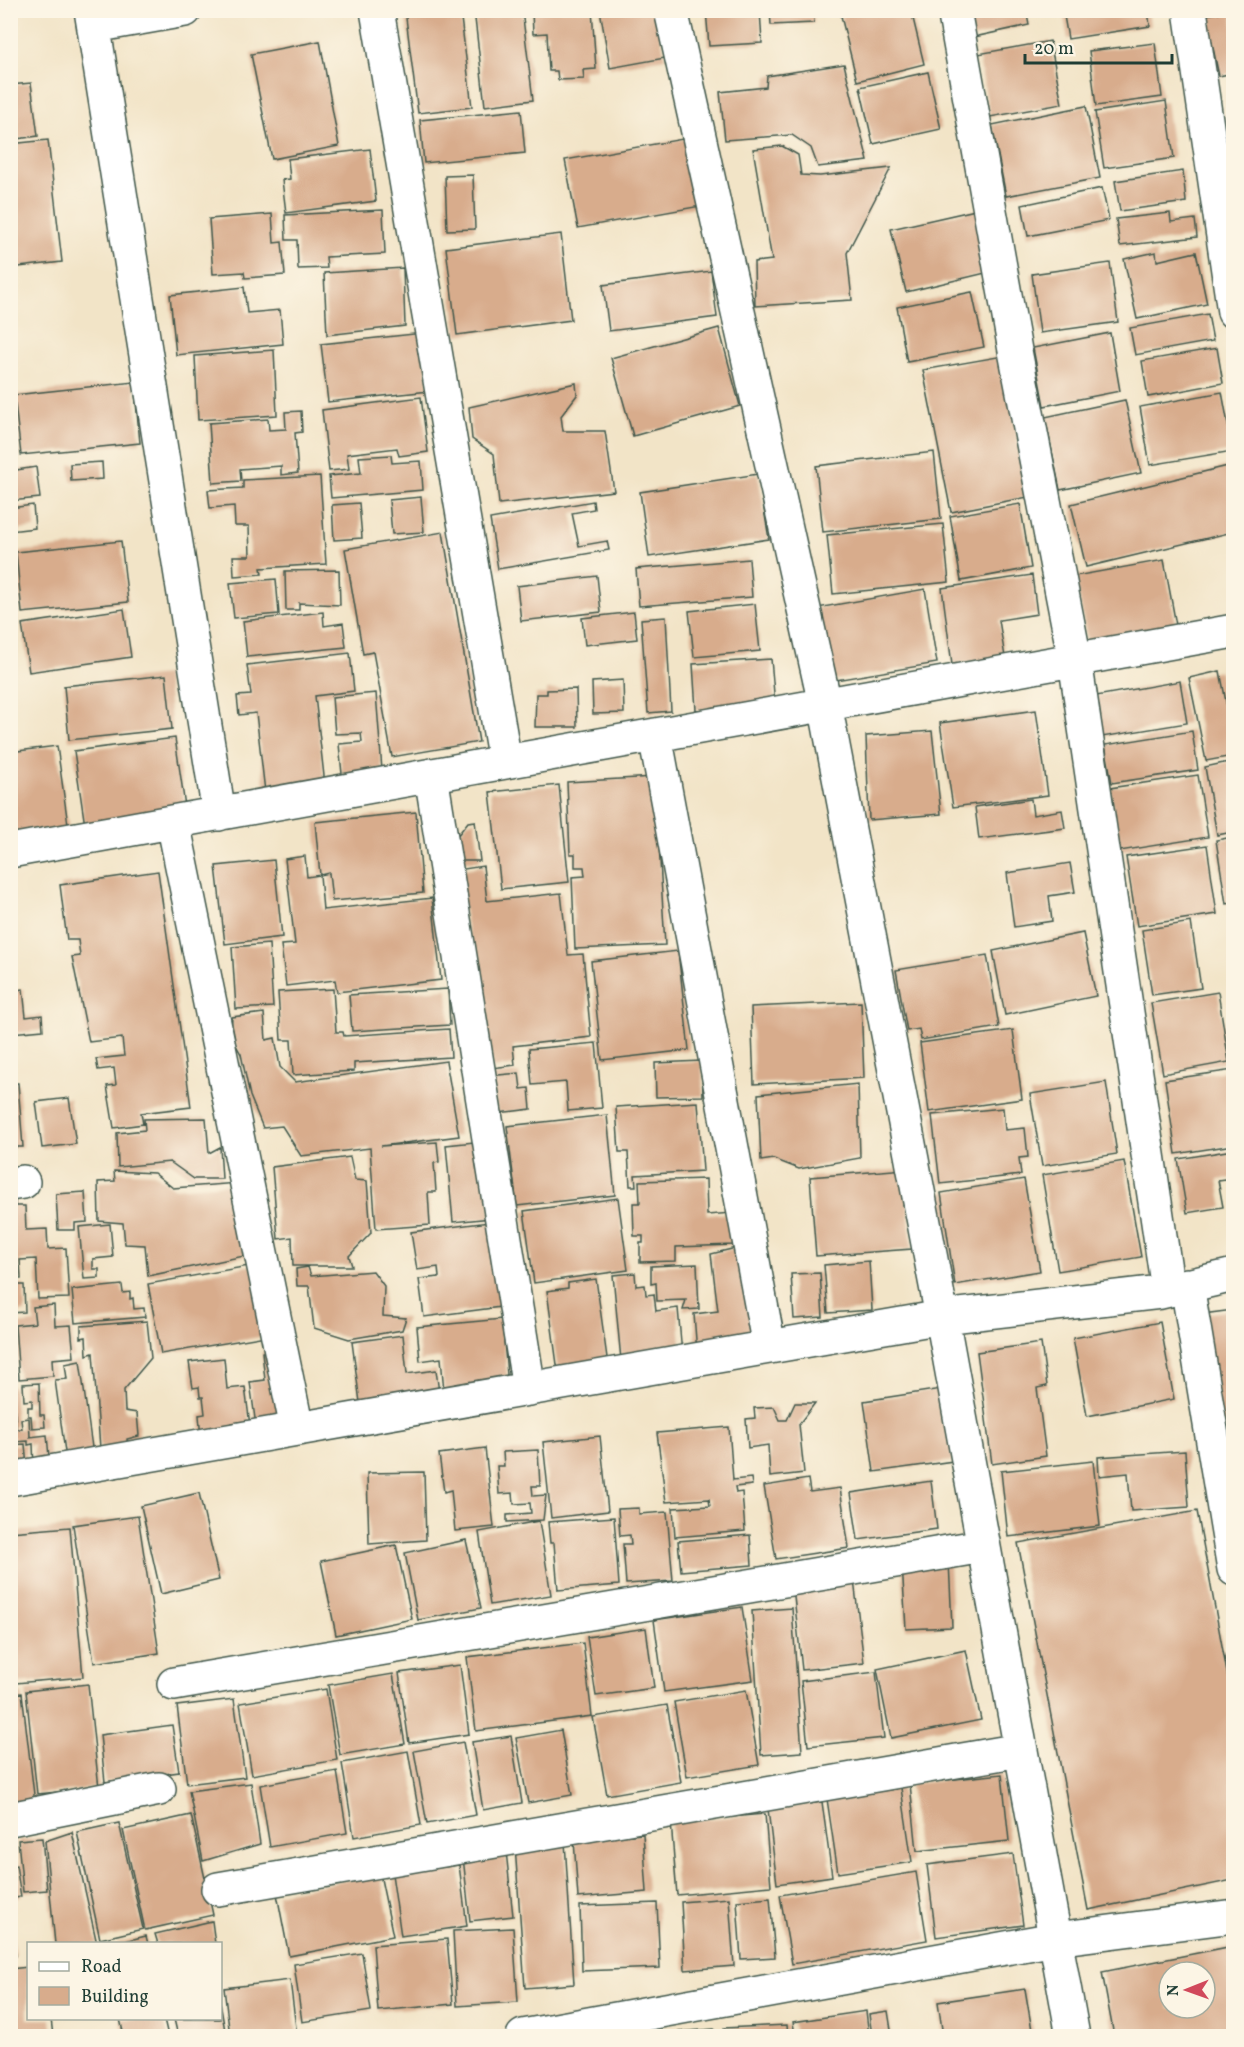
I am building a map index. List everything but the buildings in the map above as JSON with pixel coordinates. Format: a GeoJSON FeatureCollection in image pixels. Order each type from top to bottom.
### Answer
{"type":"FeatureCollection","features":[{"type":"Feature","properties":{"kind":"street"},"geometry":{"type":"LineString","coordinates":[[185,10],[92,18],[219,814]]}},
{"type":"Feature","properties":{"kind":"street"},"geometry":{"type":"LineString","coordinates":[[377,10],[505,762]]}},
{"type":"Feature","properties":{"kind":"street"},"geometry":{"type":"LineString","coordinates":[[671,10],[825,704],[942,1317],[1073,2037]]}},
{"type":"Feature","properties":{"kind":"street"},"geometry":{"type":"LineString","coordinates":[[954,10],[1016,356],[1076,660],[1177,1288],[1233,1569]]}},
{"type":"Feature","properties":{"kind":"street"},"geometry":{"type":"LineString","coordinates":[[1190,10],[1233,312]]}},
{"type":"Feature","properties":{"kind":"street"},"geometry":{"type":"LineString","coordinates":[[10,851],[1233,630]]}},
{"type":"Feature","properties":{"kind":"street"},"geometry":{"type":"LineString","coordinates":[[655,735],[769,1347]]}},
{"type":"Feature","properties":{"kind":"street"},"geometry":{"type":"LineString","coordinates":[[431,775],[529,1389]]}},
{"type":"Feature","properties":{"kind":"street"},"geometry":{"type":"LineString","coordinates":[[174,822],[297,1429]]}},
{"type":"Feature","properties":{"kind":"street"},"geometry":{"type":"LineString","coordinates":[[10,1479],[942,1317],[1177,1288],[1233,1275]]}},
{"type":"Feature","properties":{"kind":"street"},"geometry":{"type":"LineString","coordinates":[[174,1684],[983,1546]]}},
{"type":"Feature","properties":{"kind":"street"},"geometry":{"type":"LineString","coordinates":[[218,1889],[1020,1750]]}},
{"type":"Feature","properties":{"kind":"street"},"geometry":{"type":"LineString","coordinates":[[10,1819],[159,1789]]}},
{"type":"Feature","properties":{"kind":"street"},"geometry":{"type":"LineString","coordinates":[[523,2037],[1055,1940],[1233,1916]]}}]}
